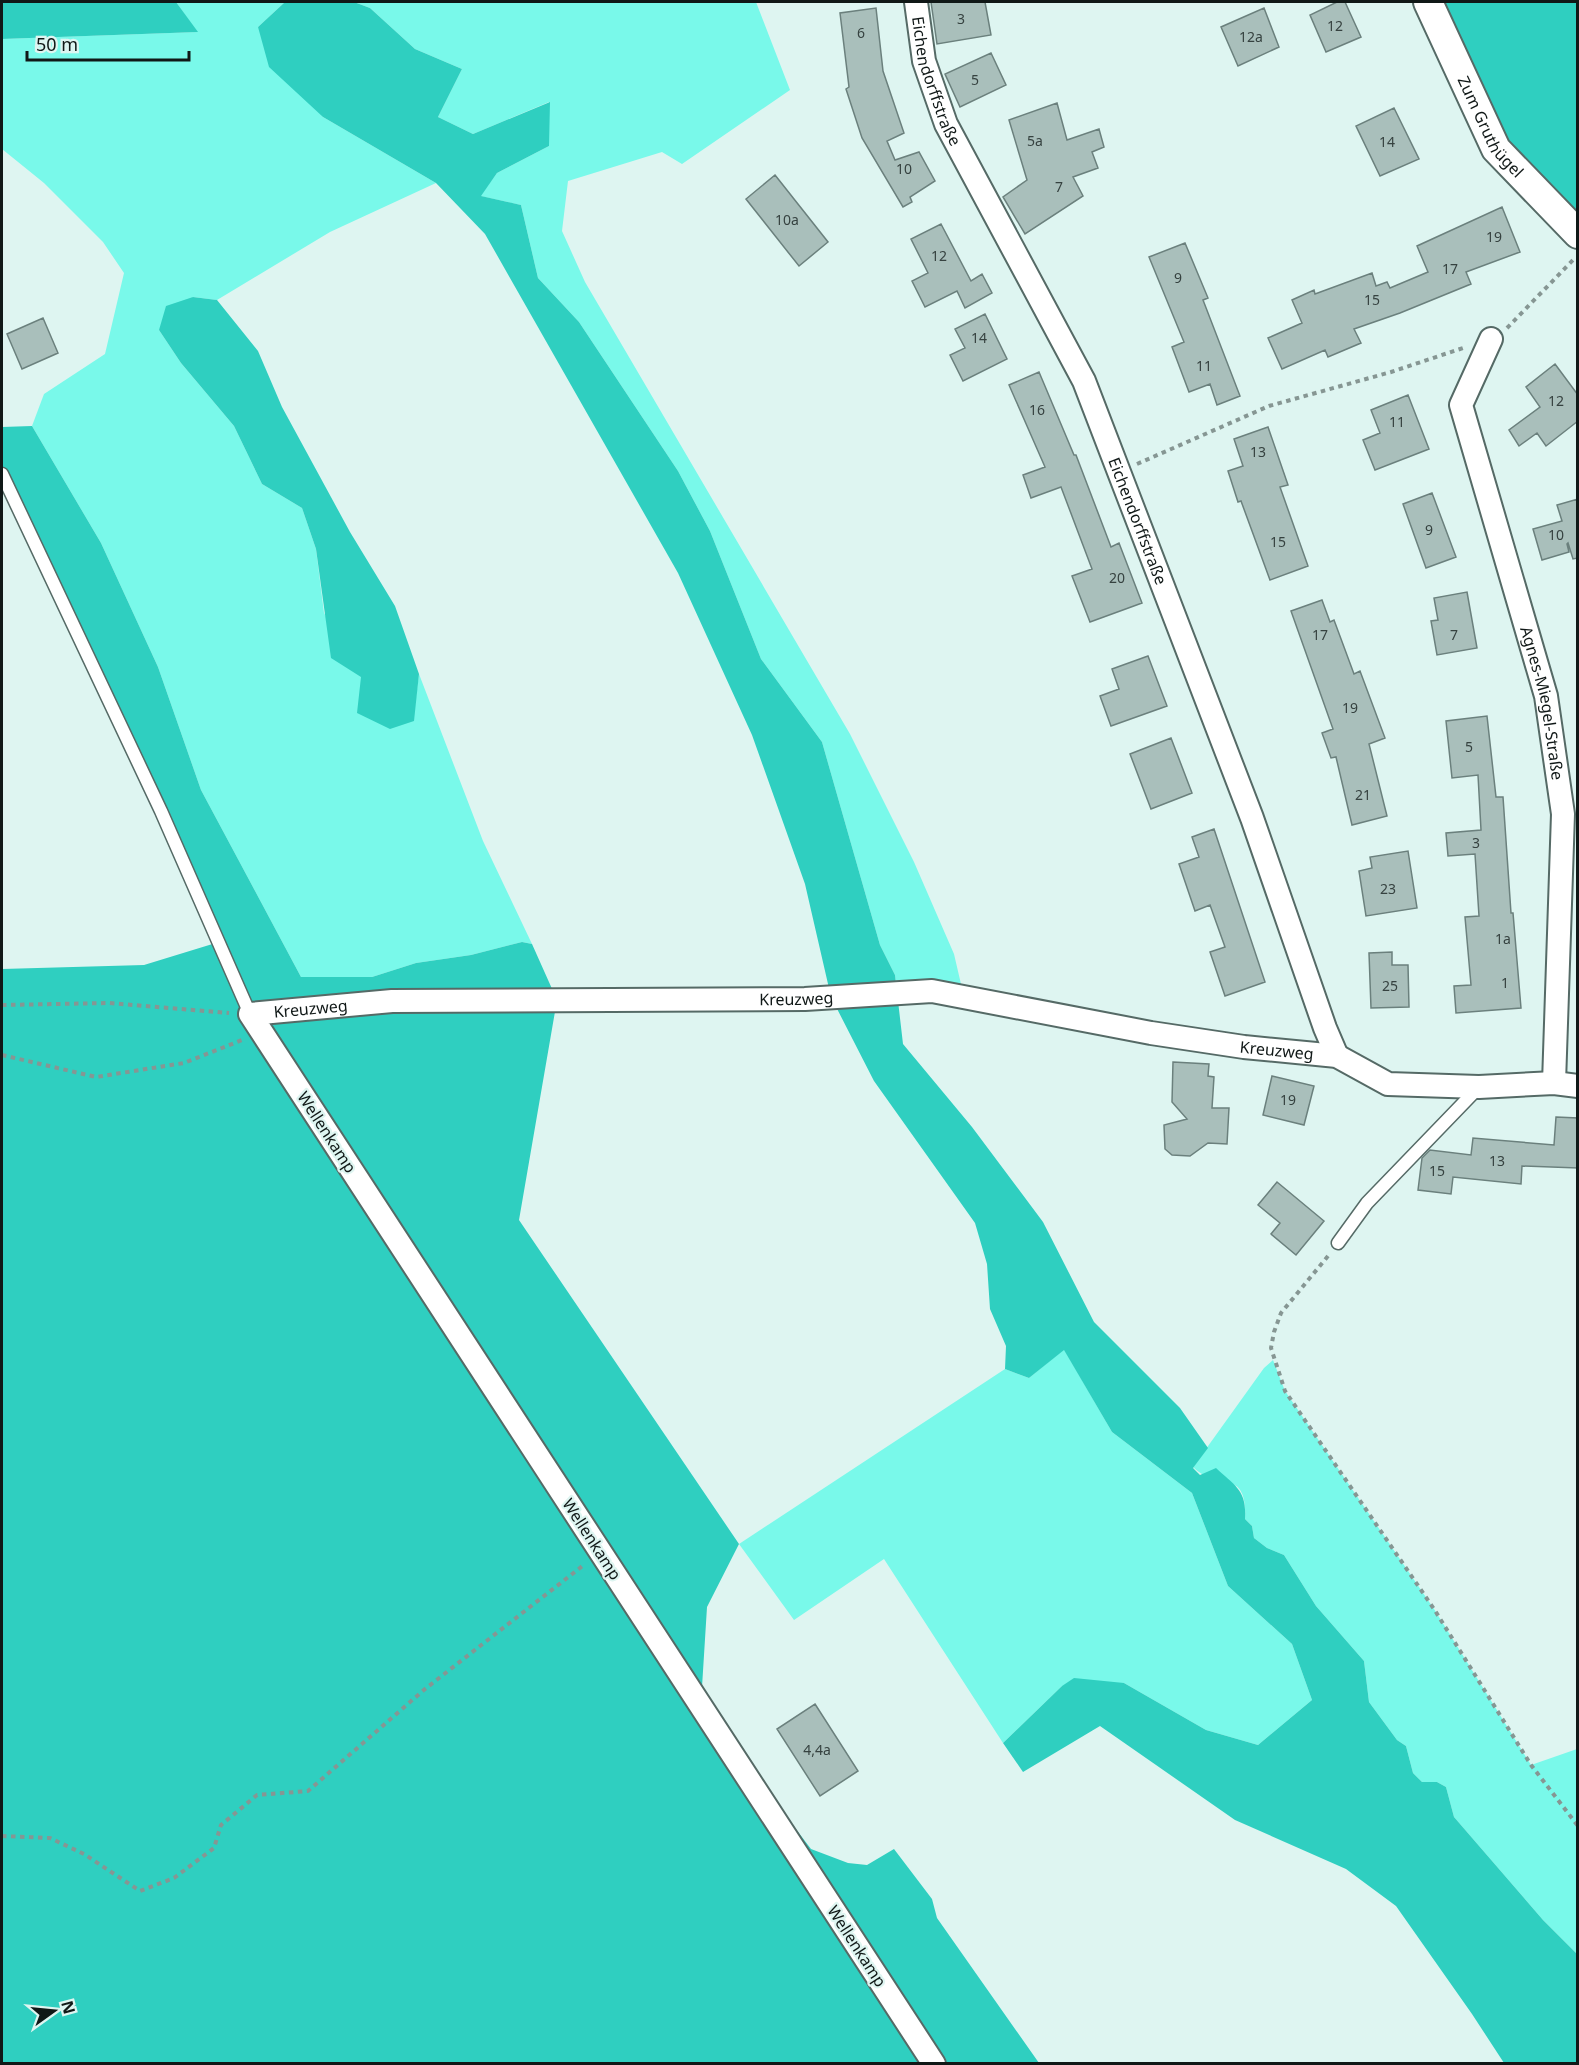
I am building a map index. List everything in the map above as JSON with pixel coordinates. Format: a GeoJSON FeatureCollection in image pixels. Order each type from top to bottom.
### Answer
{"type":"FeatureCollection","features":[{"type":"Feature","properties":{"kind":"street","name":"Eichendorffstraße"},"geometry":{"type":"LineString","coordinates":[[916,2],[924,62],[946,124],[1084,381],[1252,818],[1337,1056]]}},
{"type":"Feature","properties":{"kind":"street","name":"Zum Gruthügel"},"geometry":{"type":"LineString","coordinates":[[1428,2],[1496,149],[1578,234]]}},
{"type":"Feature","properties":{"kind":"street","name":"Agnes-Miegel-Straße"},"geometry":{"type":"LineString","coordinates":[[1491,339],[1461,405],[1546,696],[1563,814],[1554,1083]]}},
{"type":"Feature","properties":{"kind":"street","name":"Kreuzweg"},"geometry":{"type":"LineString","coordinates":[[256,1023],[392,1001],[805,999],[932,991],[1151,1033],[1244,1047],[1337,1056],[1388,1084],[1479,1087],[1554,1083],[1578,1086]]}},
{"type":"Feature","properties":{"kind":"street","name":"Wellenkamp"},"geometry":{"type":"LineString","coordinates":[[256,1023],[934,2064]]}},
{"type":"Feature","properties":{"kind":"lane"},"geometry":{"type":"LineString","coordinates":[[2,474],[161,811],[256,1023]]}},
{"type":"Feature","properties":{"kind":"lane"},"geometry":{"type":"LineString","coordinates":[[1338,1243],[1367,1203],[1479,1087]]}},
{"type":"Feature","properties":{"kind":"path"},"geometry":{"type":"LineString","coordinates":[[1120,471],[1269,406],[1391,372],[1491,339],[1510,326],[1578,255]]}},
{"type":"Feature","properties":{"kind":"path","name":"Kreuzweg"},"geometry":{"type":"LineString","coordinates":[[2,1005],[109,1003],[256,1023]]}},
{"type":"Feature","properties":{"kind":"path"},"geometry":{"type":"LineString","coordinates":[[2,1054],[96,1077],[184,1063],[256,1023]]}},
{"type":"Feature","properties":{"kind":"path"},"geometry":{"type":"LineString","coordinates":[[1338,1243],[1281,1313],[1274,1332],[1271,1348],[1285,1391],[1434,1609],[1531,1765],[1578,1826]]}},
{"type":"Feature","properties":{"kind":"path"},"geometry":{"type":"LineString","coordinates":[[2,1836],[50,1838],[84,1854],[140,1891],[174,1878],[214,1848],[221,1825],[257,1795],[308,1791],[425,1689],[600,1552]]}},
{"type":"Feature","properties":{"kind":"shaded area"},"geometry":{"type":"Polygon","coordinates":[[[2,2],[176,2],[198,32],[2,39],[2,2]]]}},
{"type":"Feature","properties":{"kind":"shaded area"},"geometry":{"type":"Polygon","coordinates":[[[176,2],[285,2],[258,27],[323,117],[436,183],[330,232],[217,300],[193,297],[159,330],[181,363],[234,426],[262,484],[302,508],[316,549],[324,613],[361,676],[413,721],[419,674],[483,841],[532,944],[522,942],[471,955],[416,963],[372,977],[301,977],[201,790],[158,667],[101,543],[32,426],[44,394],[105,354],[124,273],[103,242],[44,183],[2,149],[2,39],[197,32],[176,2]]]}},
{"type":"Feature","properties":{"kind":"shaded area"},"geometry":{"type":"Polygon","coordinates":[[[285,2],[354,2],[370,8],[415,49],[462,69],[438,117],[473,134],[550,102],[549,146],[497,173],[481,196],[521,205],[538,278],[579,322],[678,471],[710,531],[761,659],[822,742],[880,945],[895,975],[903,1044],[972,1127],[1043,1222],[1094,1322],[1180,1408],[1208,1448],[1193,1468],[1200,1475],[1216,1468],[1234,1484],[1242,1495],[1245,1519],[1252,1526],[1254,1538],[1267,1548],[1284,1555],[1316,1606],[1364,1661],[1369,1702],[1397,1740],[1406,1746],[1413,1773],[1422,1782],[1437,1782],[1446,1787],[1454,1817],[1543,1920],[1577,1954],[1577,2063],[1504,2063],[1396,1906],[1346,1869],[1235,1820],[1100,1726],[1023,1772],[1003,1743],[1062,1686],[1074,1678],[1124,1683],[1206,1730],[1258,1745],[1312,1700],[1292,1644],[1228,1586],[1192,1493],[1112,1432],[1064,1350],[1029,1378],[1005,1369],[1006,1346],[990,1309],[987,1264],[975,1223],[874,1081],[831,997],[805,884],[752,735],[678,573],[485,234],[436,183],[323,117],[269,67],[258,27],[285,2]]]}},
{"type":"Feature","properties":{"kind":"shaded area"},"geometry":{"type":"Polygon","coordinates":[[[354,2],[756,2],[790,90],[682,164],[662,152],[568,181],[562,231],[585,282],[850,734],[914,862],[954,954],[964,997],[897,993],[895,975],[880,945],[822,742],[761,659],[710,531],[678,471],[579,322],[538,278],[521,205],[480,196],[497,173],[549,146],[549,102],[473,134],[438,117],[462,69],[415,49],[370,8],[354,2]]]}},
{"type":"Feature","properties":{"kind":"shaded area"},"geometry":{"type":"Polygon","coordinates":[[[1428,2],[1577,2],[1577,234],[1496,149],[1428,2]]]}},
{"type":"Feature","properties":{"kind":"shaded area"},"geometry":{"type":"Polygon","coordinates":[[[193,297],[217,300],[258,351],[282,407],[350,532],[395,606],[419,674],[414,721],[390,729],[357,713],[361,677],[331,658],[316,549],[302,508],[262,484],[234,426],[181,363],[159,330],[166,306],[193,297]]]}},
{"type":"Feature","properties":{"kind":"shaded area"},"geometry":{"type":"Polygon","coordinates":[[[32,426],[101,543],[158,667],[201,790],[301,977],[372,977],[416,963],[471,955],[522,942],[532,944],[557,1000],[519,1220],[739,1544],[707,1607],[702,1687],[770,1795],[811,1849],[848,1863],[867,1865],[894,1849],[932,1899],[937,1918],[1039,2063],[2,2063],[2,969],[144,965],[219,942],[2,474],[2,427],[32,426]]]}},
{"type":"Feature","properties":{"kind":"shaded area"},"geometry":{"type":"Polygon","coordinates":[[[1064,1349],[1112,1432],[1192,1493],[1228,1586],[1292,1644],[1312,1700],[1258,1745],[1206,1730],[1124,1683],[1062,1686],[1003,1743],[884,1559],[794,1620],[739,1544],[1005,1369],[1029,1378],[1064,1349]]]}},
{"type":"Feature","properties":{"kind":"shaded area"},"geometry":{"type":"Polygon","coordinates":[[[1273,1360],[1285,1391],[1434,1609],[1531,1765],[1577,1749],[1577,1954],[1543,1920],[1454,1817],[1446,1787],[1437,1782],[1422,1782],[1413,1773],[1406,1746],[1397,1740],[1369,1702],[1364,1661],[1316,1606],[1284,1555],[1267,1548],[1254,1538],[1252,1526],[1245,1519],[1245,1503],[1241,1492],[1229,1482],[1211,1478],[1193,1467],[1264,1368],[1273,1360]]]}},
{"type":"Feature","properties":{"kind":"building"},"geometry":{"type":"Polygon","coordinates":[[[931,2],[985,2],[991,35],[937,44],[931,2]]]}},
{"type":"Feature","properties":{"kind":"building"},"geometry":{"type":"Polygon","coordinates":[[[1337,2],[1345,2],[1361,37],[1326,52],[1310,15],[1337,2]]]}},
{"type":"Feature","properties":{"kind":"building"},"geometry":{"type":"Polygon","coordinates":[[[876,8],[883,71],[904,133],[887,141],[895,160],[919,152],[935,181],[910,197],[912,202],[903,207],[862,138],[846,89],[849,87],[840,13],[876,8]]]}},
{"type":"Feature","properties":{"kind":"building"},"geometry":{"type":"Polygon","coordinates":[[[1264,8],[1279,47],[1238,66],[1221,27],[1264,8]]]}},
{"type":"Feature","properties":{"kind":"building"},"geometry":{"type":"Polygon","coordinates":[[[991,53],[1006,85],[960,107],[945,74],[991,53]]]}},
{"type":"Feature","properties":{"kind":"building"},"geometry":{"type":"Polygon","coordinates":[[[1057,103],[1067,140],[1099,129],[1104,147],[1092,152],[1098,168],[1073,177],[1083,196],[1025,234],[1003,197],[1027,180],[1009,120],[1057,103]]]}},
{"type":"Feature","properties":{"kind":"building"},"geometry":{"type":"Polygon","coordinates":[[[1394,108],[1419,159],[1380,176],[1356,126],[1394,108]]]}},
{"type":"Feature","properties":{"kind":"building"},"geometry":{"type":"Polygon","coordinates":[[[775,175],[828,242],[799,266],[746,199],[775,175]]]}},
{"type":"Feature","properties":{"kind":"building"},"geometry":{"type":"Polygon","coordinates":[[[1502,207],[1520,252],[1466,272],[1471,284],[1354,329],[1361,343],[1328,357],[1325,350],[1282,369],[1268,338],[1302,323],[1292,300],[1314,290],[1315,294],[1372,273],[1376,286],[1387,282],[1390,288],[1428,272],[1417,246],[1502,207]]]}},
{"type":"Feature","properties":{"kind":"building"},"geometry":{"type":"Polygon","coordinates":[[[941,224],[971,281],[982,274],[992,293],[965,308],[957,291],[925,307],[912,281],[928,273],[911,239],[941,224]]]}},
{"type":"Feature","properties":{"kind":"building"},"geometry":{"type":"Polygon","coordinates":[[[1185,243],[1208,298],[1203,300],[1240,396],[1217,405],[1210,384],[1189,392],[1172,347],[1184,342],[1149,257],[1185,243]]]}},
{"type":"Feature","properties":{"kind":"building"},"geometry":{"type":"Polygon","coordinates":[[[985,314],[1007,359],[963,381],[950,355],[965,348],[955,329],[985,314]]]}},
{"type":"Feature","properties":{"kind":"building"},"geometry":{"type":"Polygon","coordinates":[[[43,318],[58,353],[22,369],[7,334],[43,318]]]}},
{"type":"Feature","properties":{"kind":"building"},"geometry":{"type":"Polygon","coordinates":[[[1555,364],[1578,395],[1578,421],[1546,446],[1537,433],[1519,446],[1509,430],[1540,407],[1526,387],[1555,364]]]}},
{"type":"Feature","properties":{"kind":"building"},"geometry":{"type":"Polygon","coordinates":[[[1039,372],[1074,455],[1076,455],[1111,547],[1119,543],[1142,603],[1090,622],[1072,576],[1092,569],[1061,487],[1031,498],[1023,475],[1045,467],[1009,385],[1039,372]]]}},
{"type":"Feature","properties":{"kind":"building"},"geometry":{"type":"Polygon","coordinates":[[[1408,395],[1429,449],[1375,470],[1363,440],[1380,433],[1371,410],[1408,395]]]}},
{"type":"Feature","properties":{"kind":"building"},"geometry":{"type":"Polygon","coordinates":[[[1268,427],[1288,485],[1280,487],[1308,566],[1270,580],[1241,501],[1238,502],[1228,471],[1243,466],[1234,439],[1268,427]]]}},
{"type":"Feature","properties":{"kind":"building"},"geometry":{"type":"Polygon","coordinates":[[[1432,493],[1456,557],[1426,568],[1403,504],[1432,493]]]}},
{"type":"Feature","properties":{"kind":"building"},"geometry":{"type":"Polygon","coordinates":[[[1578,499],[1578,558],[1573,559],[1568,543],[1569,552],[1542,560],[1533,529],[1562,521],[1557,505],[1578,499]]]}},
{"type":"Feature","properties":{"kind":"building"},"geometry":{"type":"Polygon","coordinates":[[[1467,592],[1477,648],[1437,655],[1431,621],[1438,620],[1434,598],[1467,592]]]}},
{"type":"Feature","properties":{"kind":"building"},"geometry":{"type":"Polygon","coordinates":[[[1322,600],[1330,622],[1334,620],[1354,674],[1360,671],[1385,738],[1369,744],[1387,816],[1352,825],[1336,757],[1331,758],[1322,733],[1333,729],[1291,611],[1322,600]]]}},
{"type":"Feature","properties":{"kind":"building"},"geometry":{"type":"Polygon","coordinates":[[[1148,656],[1167,706],[1111,726],[1100,696],[1119,689],[1112,669],[1148,656]]]}},
{"type":"Feature","properties":{"kind":"building"},"geometry":{"type":"Polygon","coordinates":[[[1487,716],[1496,797],[1503,797],[1511,913],[1513,913],[1521,1008],[1456,1013],[1454,986],[1471,985],[1465,917],[1479,916],[1475,854],[1448,856],[1446,833],[1481,830],[1478,775],[1452,778],[1446,721],[1487,716]]]}},
{"type":"Feature","properties":{"kind":"building"},"geometry":{"type":"Polygon","coordinates":[[[1171,738],[1192,793],[1151,809],[1130,754],[1171,738]]]}},
{"type":"Feature","properties":{"kind":"building"},"geometry":{"type":"Polygon","coordinates":[[[1214,829],[1265,982],[1225,996],[1210,952],[1225,947],[1210,905],[1195,911],[1179,864],[1199,857],[1192,837],[1214,829]]]}},
{"type":"Feature","properties":{"kind":"building"},"geometry":{"type":"Polygon","coordinates":[[[1408,851],[1417,908],[1366,916],[1359,871],[1372,868],[1370,857],[1408,851]]]}},
{"type":"Feature","properties":{"kind":"building"},"geometry":{"type":"Polygon","coordinates":[[[1392,952],[1392,965],[1408,965],[1409,1007],[1371,1008],[1369,953],[1392,952]]]}},
{"type":"Feature","properties":{"kind":"building"},"geometry":{"type":"Polygon","coordinates":[[[1173,1062],[1209,1064],[1208,1076],[1214,1077],[1212,1108],[1229,1108],[1227,1144],[1208,1143],[1190,1156],[1172,1155],[1165,1149],[1164,1125],[1187,1119],[1172,1102],[1173,1062]]]}},
{"type":"Feature","properties":{"kind":"building"},"geometry":{"type":"Polygon","coordinates":[[[1272,1076],[1314,1086],[1304,1125],[1263,1115],[1272,1076]]]}},
{"type":"Feature","properties":{"kind":"building"},"geometry":{"type":"Polygon","coordinates":[[[1556,1117],[1578,1118],[1578,1168],[1522,1166],[1521,1184],[1453,1177],[1451,1194],[1418,1190],[1422,1158],[1430,1150],[1471,1155],[1473,1138],[1554,1145],[1556,1117]]]}},
{"type":"Feature","properties":{"kind":"building"},"geometry":{"type":"Polygon","coordinates":[[[1277,1182],[1324,1221],[1296,1255],[1271,1234],[1280,1223],[1258,1205],[1277,1182]]]}},
{"type":"Feature","properties":{"kind":"building"},"geometry":{"type":"Polygon","coordinates":[[[815,1704],[858,1771],[820,1796],[777,1729],[815,1704]]]}}]}
